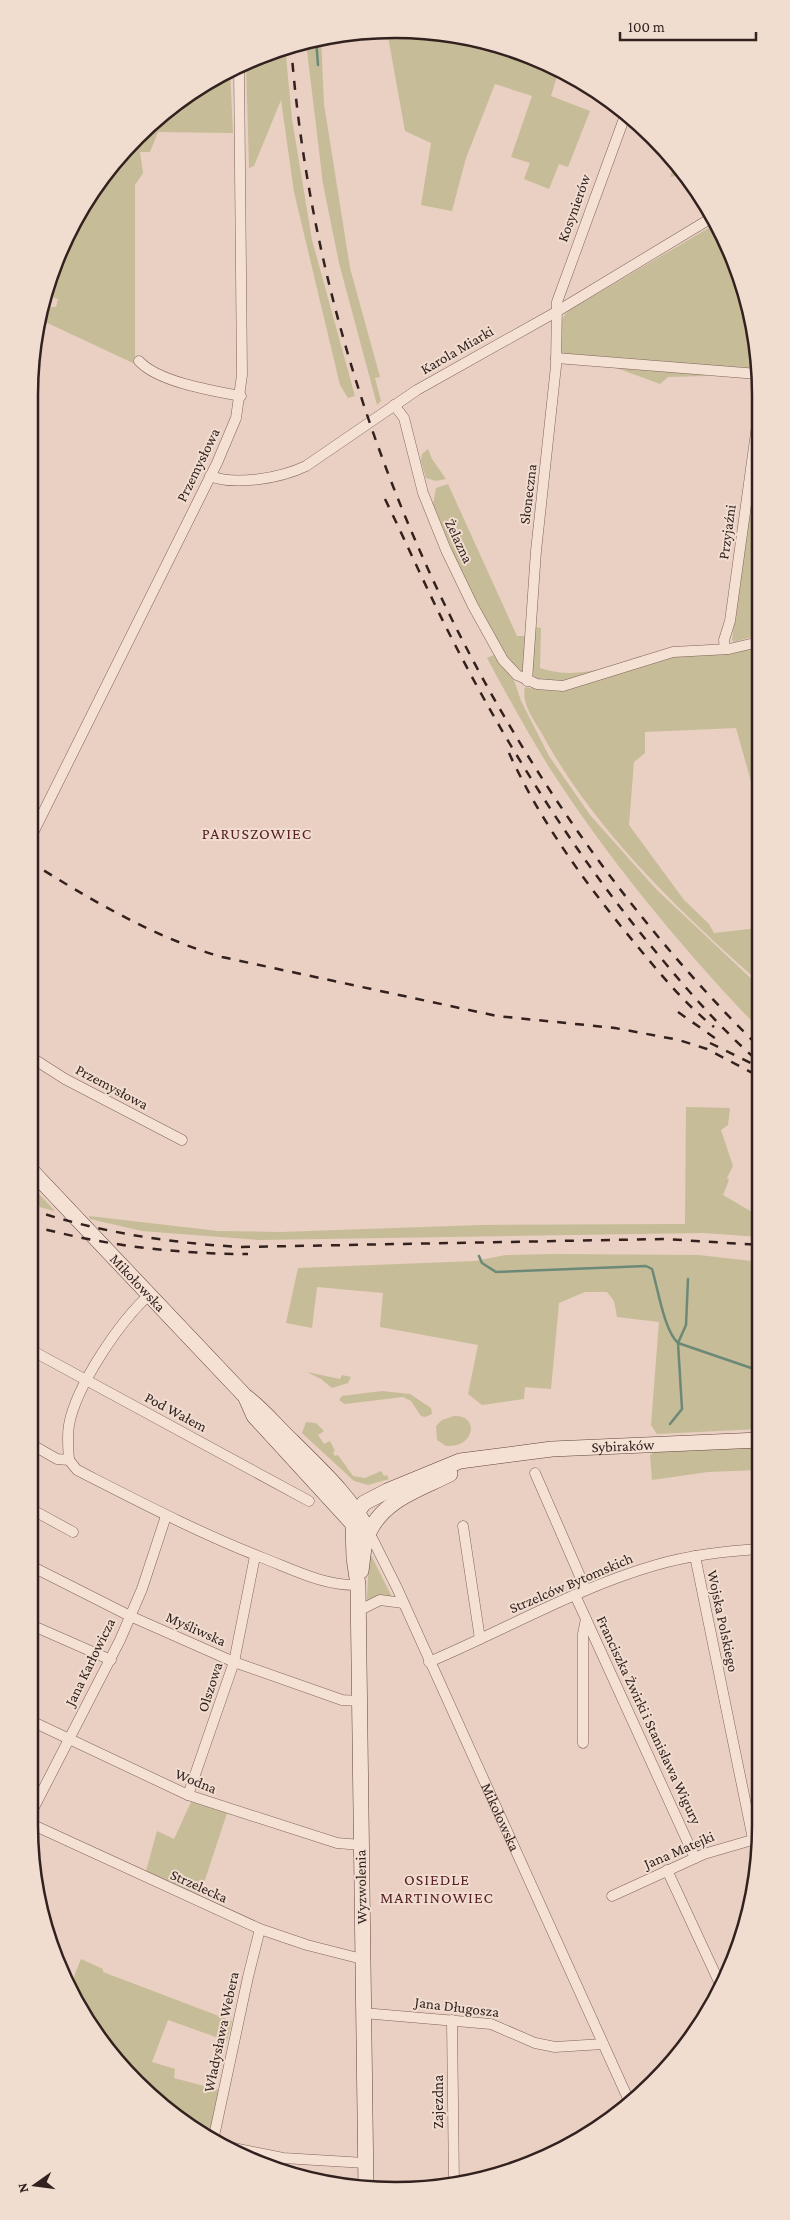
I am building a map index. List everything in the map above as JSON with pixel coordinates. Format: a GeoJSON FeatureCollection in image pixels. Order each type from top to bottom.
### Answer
{"type":"FeatureCollection","features":[{"type":"Feature","properties":{"kind":"main road","name":"Mikołowska"},"geometry":{"type":"LineString","coordinates":[[38,1177],[245,1396],[262,1408],[342,1492],[355,1517],[369,1532]]}},
{"type":"Feature","properties":{"kind":"main road","name":"Sybiraków"},"geometry":{"type":"LineString","coordinates":[[355,1517],[372,1498],[460,1461],[552,1448],[752,1440]]}},
{"type":"Feature","properties":{"kind":"main road","name":"Sybiraków"},"geometry":{"type":"LineString","coordinates":[[369,1532],[387,1506],[394,1501],[485,1458]]}},
{"type":"Feature","properties":{"kind":"main road","name":"Wyzwolenia"},"geometry":{"type":"LineString","coordinates":[[355,1517],[354,1558],[358,1585],[366,2181]]}},
{"type":"Feature","properties":{"kind":"main road","name":"Wyzwolenia"},"geometry":{"type":"LineString","coordinates":[[358,1585],[369,1532]]}},
{"type":"Feature","properties":{"kind":"street","name":"Przemysłowa"},"geometry":{"type":"LineString","coordinates":[[38,823],[232,430],[241,396],[243,339],[239,73]]}},
{"type":"Feature","properties":{"kind":"street","name":"Kosynierów"},"geometry":{"type":"LineString","coordinates":[[556,312],[557,300],[624,120]]}},
{"type":"Feature","properties":{"kind":"street","name":"Karola Miarki"},"geometry":{"type":"LineString","coordinates":[[210,476],[232,481],[300,469],[317,460],[394,405],[556,312],[707,220]]}},
{"type":"Feature","properties":{"kind":"street","name":"Słoneczna"},"geometry":{"type":"LineString","coordinates":[[524,679],[556,358],[556,312]]}},
{"type":"Feature","properties":{"kind":"street"},"geometry":{"type":"LineString","coordinates":[[556,358],[752,374]]}},
{"type":"Feature","properties":{"kind":"street"},"geometry":{"type":"LineString","coordinates":[[139,361],[146,369],[197,388],[241,396]]}},
{"type":"Feature","properties":{"kind":"street","name":"Żelazna"},"geometry":{"type":"LineString","coordinates":[[394,405],[404,418],[423,493],[446,550],[473,606],[503,660],[524,679]]}},
{"type":"Feature","properties":{"kind":"street","name":"Przyjaźni"},"geometry":{"type":"LineString","coordinates":[[725,649],[752,460]]}},
{"type":"Feature","properties":{"kind":"street"},"geometry":{"type":"LineString","coordinates":[[524,679],[552,686],[563,686],[673,652],[725,649],[752,643]]}},
{"type":"Feature","properties":{"kind":"street","name":"Przemysłowa"},"geometry":{"type":"LineString","coordinates":[[38,1062],[65,1080],[182,1140]]}},
{"type":"Feature","properties":{"kind":"street"},"geometry":{"type":"LineString","coordinates":[[150,1294],[128,1319],[101,1356],[86,1381],[69,1422],[70,1460],[76,1470],[166,1516],[255,1556],[323,1581],[347,1586],[358,1585]]}},
{"type":"Feature","properties":{"kind":"street","name":"Pod Wałem"},"geometry":{"type":"LineString","coordinates":[[38,1354],[309,1501]]}},
{"type":"Feature","properties":{"kind":"street"},"geometry":{"type":"LineString","coordinates":[[38,1448],[57,1459],[70,1460]]}},
{"type":"Feature","properties":{"kind":"street"},"geometry":{"type":"LineString","coordinates":[[534,1473],[586,1590]]}},
{"type":"Feature","properties":{"kind":"street"},"geometry":{"type":"LineString","coordinates":[[38,1513],[73,1532]]}},
{"type":"Feature","properties":{"kind":"street","name":"Jana Karłowicza"},"geometry":{"type":"LineString","coordinates":[[38,1799],[111,1660],[149,1568],[166,1516]]}},
{"type":"Feature","properties":{"kind":"street"},"geometry":{"type":"LineString","coordinates":[[463,1526],[480,1639]]}},
{"type":"Feature","properties":{"kind":"street","name":"Mikołowska"},"geometry":{"type":"LineString","coordinates":[[369,1532],[627,2097]]}},
{"type":"Feature","properties":{"kind":"street","name":"Strzelców Bytomskich"},"geometry":{"type":"LineString","coordinates":[[429,1662],[575,1594],[650,1566],[694,1556],[752,1550]]}},
{"type":"Feature","properties":{"kind":"street","name":"Olszowa"},"geometry":{"type":"LineString","coordinates":[[188,1796],[234,1662],[255,1556]]}},
{"type":"Feature","properties":{"kind":"street","name":"Wojska Polskiego"},"geometry":{"type":"LineString","coordinates":[[694,1556],[752,1820]]}},
{"type":"Feature","properties":{"kind":"street","name":"Myśliwska"},"geometry":{"type":"LineString","coordinates":[[38,1569],[130,1616],[234,1662],[342,1700],[359,1700]]}},
{"type":"Feature","properties":{"kind":"street","name":"Franciszka Żwirki i Stanisława Wigury"},"geometry":{"type":"LineString","coordinates":[[575,1594],[695,1858]]}},
{"type":"Feature","properties":{"kind":"street"},"geometry":{"type":"LineString","coordinates":[[358,1611],[380,1600],[403,1603]]}},
{"type":"Feature","properties":{"kind":"street"},"geometry":{"type":"LineString","coordinates":[[583,1742],[583,1634],[586,1619]]}},
{"type":"Feature","properties":{"kind":"street"},"geometry":{"type":"LineString","coordinates":[[38,1628],[111,1660]]}},
{"type":"Feature","properties":{"kind":"street","name":"Wodna"},"geometry":{"type":"LineString","coordinates":[[38,1724],[188,1796],[337,1842],[361,1845]]}},
{"type":"Feature","properties":{"kind":"street","name":"Strzelecka"},"geometry":{"type":"LineString","coordinates":[[38,1827],[260,1929],[308,1945],[362,1959]]}},
{"type":"Feature","properties":{"kind":"street","name":"Jana Matejki"},"geometry":{"type":"LineString","coordinates":[[612,1896],[695,1858],[752,1839]]}},
{"type":"Feature","properties":{"kind":"street"},"geometry":{"type":"LineString","coordinates":[[667,1870],[718,1979]]}},
{"type":"Feature","properties":{"kind":"street","name":"Władysława Webera"},"geometry":{"type":"LineString","coordinates":[[214,2134],[260,1929]]}},
{"type":"Feature","properties":{"kind":"street","name":"Jana Długosza"},"geometry":{"type":"LineString","coordinates":[[363,2013],[490,2024],[549,2047],[603,2044]]}},
{"type":"Feature","properties":{"kind":"street","name":"Zajezdna"},"geometry":{"type":"LineString","coordinates":[[452,2020],[454,2177]]}},
{"type":"Feature","properties":{"kind":"street"},"geometry":{"type":"LineString","coordinates":[[249,2151],[283,2158],[366,2163]]}},
{"type":"Feature","properties":{"kind":"shaded area"},"geometry":{"type":"Polygon","coordinates":[[[388,38],[418,38],[465,44],[510,56],[557,76],[551,96],[590,111],[568,167],[559,164],[549,189],[524,179],[530,163],[511,157],[532,96],[495,84],[466,158],[452,211],[421,205],[431,143],[405,131],[388,38]]]}},
{"type":"Feature","properties":{"kind":"shaded area"},"geometry":{"type":"Polygon","coordinates":[[[321,45],[324,104],[350,268],[380,377],[375,378],[381,401],[377,405],[339,263],[323,184],[307,49],[321,45]]]}},
{"type":"Feature","properties":{"kind":"shaded area"},"geometry":{"type":"Polygon","coordinates":[[[286,54],[292,119],[312,240],[355,396],[348,398],[340,385],[294,192],[281,100],[254,166],[249,168],[246,70],[286,54]]]}},
{"type":"Feature","properties":{"kind":"shaded area"},"geometry":{"type":"Polygon","coordinates":[[[230,77],[233,133],[158,132],[150,152],[140,152],[143,173],[135,185],[135,364],[45,322],[49,307],[56,307],[58,299],[51,297],[56,280],[74,237],[85,216],[111,177],[159,126],[196,98],[230,77]]]}},
{"type":"Feature","properties":{"kind":"shaded area"},"geometry":{"type":"Polygon","coordinates":[[[673,170],[678,175],[670,177],[673,170]]]}},
{"type":"Feature","properties":{"kind":"shaded area"},"geometry":{"type":"Polygon","coordinates":[[[711,227],[734,280],[746,325],[752,372],[707,368],[705,376],[668,377],[660,384],[611,366],[559,361],[560,328],[568,311],[711,227]]]}},
{"type":"Feature","properties":{"kind":"shaded area"},"geometry":{"type":"Polygon","coordinates":[[[428,449],[432,459],[446,479],[436,481],[426,478],[421,461],[422,454],[428,449]]]}},
{"type":"Feature","properties":{"kind":"shaded area"},"geometry":{"type":"Polygon","coordinates":[[[448,484],[517,636],[527,636],[525,670],[520,673],[493,636],[481,615],[433,504],[436,488],[448,484]]]}},
{"type":"Feature","properties":{"kind":"shaded area"},"geometry":{"type":"Polygon","coordinates":[[[752,512],[752,637],[734,642],[732,640],[747,518],[750,518],[752,512]]]}},
{"type":"Feature","properties":{"kind":"shaded area"},"geometry":{"type":"Polygon","coordinates":[[[535,627],[541,628],[540,668],[566,673],[578,673],[615,665],[640,656],[642,658],[556,683],[536,680],[531,672],[535,627]]]}},
{"type":"Feature","properties":{"kind":"shaded area"},"geometry":{"type":"Polygon","coordinates":[[[752,647],[752,785],[736,728],[645,732],[645,753],[634,762],[629,825],[684,900],[709,924],[714,933],[752,929],[752,976],[668,897],[612,835],[562,768],[531,716],[526,704],[525,687],[538,689],[665,658],[752,647]]]}},
{"type":"Feature","properties":{"kind":"shaded area"},"geometry":{"type":"Polygon","coordinates":[[[496,654],[513,677],[521,701],[549,756],[590,815],[656,889],[752,979],[752,1021],[675,936],[597,837],[549,767],[487,658],[496,654]]]}},
{"type":"Feature","properties":{"kind":"shaded area"},"geometry":{"type":"Polygon","coordinates":[[[686,1107],[730,1108],[728,1125],[721,1130],[733,1166],[727,1178],[729,1180],[723,1195],[752,1212],[752,1236],[703,1233],[259,1240],[142,1231],[90,1219],[89,1216],[218,1231],[280,1232],[481,1225],[685,1224],[686,1107]]]}},
{"type":"Feature","properties":{"kind":"shaded area"},"geometry":{"type":"Polygon","coordinates":[[[38,1193],[54,1210],[38,1207],[38,1193]]]}},
{"type":"Feature","properties":{"kind":"shaded area"},"geometry":{"type":"Polygon","coordinates":[[[506,1255],[699,1255],[752,1261],[752,1429],[657,1434],[651,1425],[659,1322],[617,1317],[614,1301],[607,1292],[585,1292],[559,1303],[551,1389],[525,1387],[524,1399],[482,1405],[468,1394],[478,1345],[380,1327],[383,1293],[317,1287],[312,1328],[286,1323],[298,1268],[475,1261],[506,1255]]]}},
{"type":"Feature","properties":{"kind":"shaded area"},"geometry":{"type":"Polygon","coordinates":[[[307,1372],[340,1379],[342,1375],[351,1377],[348,1383],[332,1388],[321,1379],[307,1372]]]}},
{"type":"Feature","properties":{"kind":"shaded area"},"geometry":{"type":"Polygon","coordinates":[[[382,1391],[410,1394],[431,1408],[432,1414],[425,1417],[421,1416],[411,1401],[403,1397],[345,1404],[339,1400],[342,1396],[382,1391]]]}},
{"type":"Feature","properties":{"kind":"shaded area"},"geometry":{"type":"Polygon","coordinates":[[[454,1416],[462,1417],[468,1421],[471,1431],[463,1442],[446,1446],[437,1440],[436,1426],[442,1420],[454,1416]]]}},
{"type":"Feature","properties":{"kind":"shaded area"},"geometry":{"type":"Polygon","coordinates":[[[306,1422],[316,1423],[324,1431],[318,1435],[324,1444],[330,1441],[335,1451],[333,1452],[335,1456],[338,1455],[353,1476],[365,1478],[381,1471],[389,1479],[368,1485],[354,1481],[302,1433],[306,1422]]]}},
{"type":"Feature","properties":{"kind":"shaded area"},"geometry":{"type":"Polygon","coordinates":[[[752,1447],[752,1470],[708,1472],[652,1480],[650,1455],[657,1450],[752,1447]]]}},
{"type":"Feature","properties":{"kind":"shaded area"},"geometry":{"type":"Polygon","coordinates":[[[370,1553],[392,1597],[367,1600],[370,1553]]]}},
{"type":"Feature","properties":{"kind":"shaded area"},"geometry":{"type":"Polygon","coordinates":[[[191,1802],[227,1813],[200,1895],[146,1871],[157,1831],[174,1839],[191,1802]]]}},
{"type":"Feature","properties":{"kind":"shaded area"},"geometry":{"type":"Polygon","coordinates":[[[81,1959],[103,1969],[103,1972],[232,2021],[227,2041],[168,2020],[152,2062],[175,2069],[174,2078],[219,2090],[210,2131],[177,2109],[159,2094],[126,2061],[98,2024],[73,1980],[81,1959]]]}},
{"type":"Feature","properties":{"kind":"waterway"},"geometry":{"type":"LineString","coordinates":[[317,46],[318,65]]}},
{"type":"Feature","properties":{"kind":"waterway"},"geometry":{"type":"LineString","coordinates":[[479,1256],[482,1263],[496,1272],[646,1266],[652,1269],[665,1319],[673,1337],[678,1343],[752,1368]]}},
{"type":"Feature","properties":{"kind":"waterway"},"geometry":{"type":"LineString","coordinates":[[670,1424],[682,1409],[678,1343],[686,1325],[688,1279]]}},
{"type":"Feature","properties":{"kind":"railway"},"geometry":{"type":"LineString","coordinates":[[292,53],[308,184],[339,322],[382,457],[437,588],[503,714],[579,833],[665,945],[752,1039]]}},
{"type":"Feature","properties":{"kind":"railway"},"geometry":{"type":"LineString","coordinates":[[385,499],[472,677],[544,800],[598,878],[656,952],[705,1009],[752,1056]]}},
{"type":"Feature","properties":{"kind":"railway"},"geometry":{"type":"LineString","coordinates":[[509,753],[536,804],[584,878],[665,979],[693,1009],[714,1027]]}},
{"type":"Feature","properties":{"kind":"railway"},"geometry":{"type":"LineString","coordinates":[[38,867],[122,916],[172,939],[222,957],[497,1016],[615,1028],[679,1040],[707,1049],[752,1073]]}},
{"type":"Feature","properties":{"kind":"railway"},"geometry":{"type":"LineString","coordinates":[[678,1012],[722,1043]]}},
{"type":"Feature","properties":{"kind":"railway"},"geometry":{"type":"LineString","coordinates":[[710,1043],[752,1064]]}},
{"type":"Feature","properties":{"kind":"railway"},"geometry":{"type":"LineString","coordinates":[[38,1212],[81,1224],[133,1235],[187,1243],[241,1247],[664,1239],[752,1244]]}},
{"type":"Feature","properties":{"kind":"railway"},"geometry":{"type":"LineString","coordinates":[[38,1227],[83,1238],[137,1247],[220,1254],[248,1254]]}},
{"type":"Feature","properties":{"kind":"district","name":"PARUSZOWIEC"},"geometry":{"type":"Point","coordinates":[257,833]}},
{"type":"Feature","properties":{"kind":"district","name":"OSIEDLE MARTINOWIEC"},"geometry":{"type":"Point","coordinates":[437,1888]}}]}
